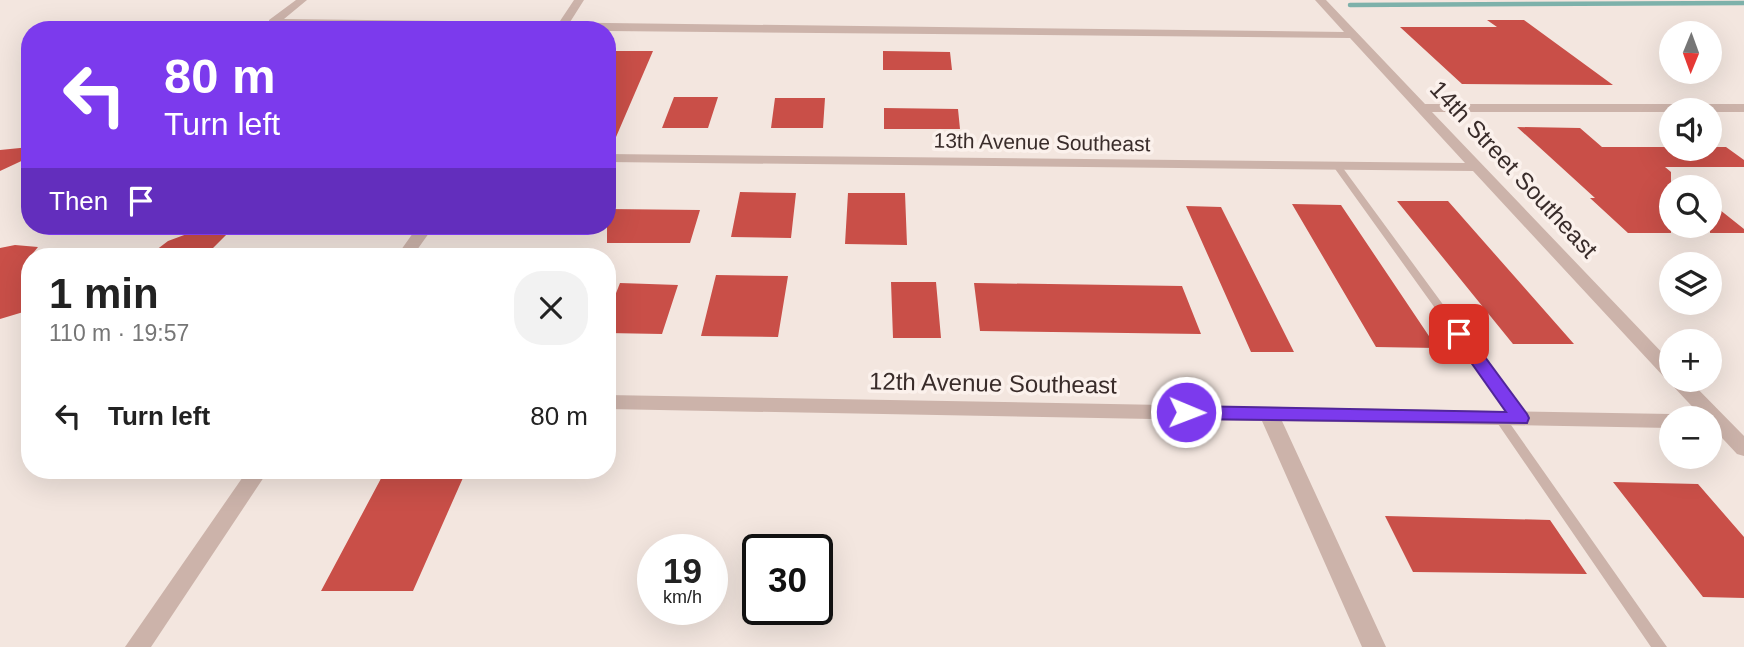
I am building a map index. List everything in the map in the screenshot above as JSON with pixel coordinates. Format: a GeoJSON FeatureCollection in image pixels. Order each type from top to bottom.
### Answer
{"type":"FeatureCollection","features":[{"type":"Feature","properties":{"kind":"street"},"geometry":{"type":"LineString","coordinates":[[274,21],[302,0]]}},
{"type":"Feature","properties":{"kind":"street"},"geometry":{"type":"LineString","coordinates":[[565,21],[579,0]]}},
{"type":"Feature","properties":{"kind":"street","name":"14th Street Southeast"},"geometry":{"type":"LineString","coordinates":[[1320,0],[1659,360]]}},
{"type":"Feature","properties":{"kind":"street"},"geometry":{"type":"LineString","coordinates":[[616,28],[1352,35]]}},
{"type":"Feature","properties":{"kind":"street"},"geometry":{"type":"LineString","coordinates":[[1420,108],[1744,108]]}},
{"type":"Feature","properties":{"kind":"street","name":"13th Avenue Southeast"},"geometry":{"type":"LineString","coordinates":[[616,158],[1475,167]]}},
{"type":"Feature","properties":{"kind":"street"},"geometry":{"type":"LineString","coordinates":[[1688,392],[1700,406]]}},
{"type":"Feature","properties":{"kind":"street","name":"12th Avenue Southeast"},"geometry":{"type":"LineString","coordinates":[[616,402],[1659,421]]}},
{"type":"Feature","properties":{"kind":"street"},"geometry":{"type":"LineString","coordinates":[[1269,414],[1374,647]]}},
{"type":"Feature","properties":{"kind":"street"},"geometry":{"type":"LineString","coordinates":[[1722,429],[1744,449]]}},
{"type":"Feature","properties":{"kind":"street"},"geometry":{"type":"LineString","coordinates":[[136,647],[252,479]]}},
{"type":"Feature","properties":{"kind":"lane"},"geometry":{"type":"LineString","coordinates":[[1337,166],[1520,418]]}},
{"type":"Feature","properties":{"kind":"lane"},"geometry":{"type":"LineString","coordinates":[[1500,418],[1660,647]]}},
{"type":"Feature","properties":{"kind":"building"},"geometry":{"type":"Polygon","coordinates":[[[1487,20],[1524,20],[1613,85],[1462,84],[1400,27],[1497,27],[1487,20]]]}},
{"type":"Feature","properties":{"kind":"building"},"geometry":{"type":"Polygon","coordinates":[[[616,51],[653,51],[616,137],[616,51]]]}},
{"type":"Feature","properties":{"kind":"building"},"geometry":{"type":"Polygon","coordinates":[[[883,51],[950,52],[952,70],[883,70],[883,51]]]}},
{"type":"Feature","properties":{"kind":"building"},"geometry":{"type":"Polygon","coordinates":[[[674,97],[718,97],[708,128],[662,128],[674,97]]]}},
{"type":"Feature","properties":{"kind":"building"},"geometry":{"type":"Polygon","coordinates":[[[775,98],[825,98],[823,128],[771,128],[775,98]]]}},
{"type":"Feature","properties":{"kind":"building"},"geometry":{"type":"Polygon","coordinates":[[[884,108],[958,109],[960,129],[884,129],[884,108]]]}},
{"type":"Feature","properties":{"kind":"building"},"geometry":{"type":"Polygon","coordinates":[[[1517,127],[1580,128],[1602,147],[1659,147],[1659,161],[1722,161],[1722,147],[1744,160],[1744,167],[1665,167],[1671,175],[1659,175],[1659,233],[1628,233],[1590,198],[1595,198],[1517,127]]]}},
{"type":"Feature","properties":{"kind":"building"},"geometry":{"type":"Polygon","coordinates":[[[21,148],[21,161],[0,171],[0,150],[21,148]]]}},
{"type":"Feature","properties":{"kind":"building"},"geometry":{"type":"Polygon","coordinates":[[[740,192],[796,193],[791,238],[731,237],[740,192]]]}},
{"type":"Feature","properties":{"kind":"building"},"geometry":{"type":"Polygon","coordinates":[[[848,193],[905,193],[907,245],[845,244],[848,193]]]}},
{"type":"Feature","properties":{"kind":"building"},"geometry":{"type":"Polygon","coordinates":[[[1397,201],[1448,201],[1574,344],[1513,344],[1397,201]]]}},
{"type":"Feature","properties":{"kind":"building"},"geometry":{"type":"Polygon","coordinates":[[[1292,204],[1341,205],[1437,348],[1376,347],[1292,204]]]}},
{"type":"Feature","properties":{"kind":"building"},"geometry":{"type":"Polygon","coordinates":[[[1186,206],[1221,207],[1294,352],[1251,352],[1186,206]]]}},
{"type":"Feature","properties":{"kind":"building"},"geometry":{"type":"Polygon","coordinates":[[[616,209],[700,210],[690,243],[607,243],[607,235],[616,235],[616,209]]]}},
{"type":"Feature","properties":{"kind":"building"},"geometry":{"type":"Polygon","coordinates":[[[1722,212],[1744,229],[1744,233],[1722,233],[1722,212]]]}},
{"type":"Feature","properties":{"kind":"building"},"geometry":{"type":"Polygon","coordinates":[[[184,235],[226,235],[213,248],[159,248],[184,235]]]}},
{"type":"Feature","properties":{"kind":"building"},"geometry":{"type":"Polygon","coordinates":[[[15,245],[38,247],[21,248],[21,313],[0,319],[0,248],[15,245]]]}},
{"type":"Feature","properties":{"kind":"building"},"geometry":{"type":"Polygon","coordinates":[[[716,275],[788,276],[778,337],[701,336],[716,275]]]}},
{"type":"Feature","properties":{"kind":"building"},"geometry":{"type":"Polygon","coordinates":[[[891,282],[936,282],[941,338],[893,338],[891,282]]]}},
{"type":"Feature","properties":{"kind":"building"},"geometry":{"type":"Polygon","coordinates":[[[620,283],[678,285],[662,334],[616,333],[616,293],[620,283]]]}},
{"type":"Feature","properties":{"kind":"building"},"geometry":{"type":"Polygon","coordinates":[[[974,283],[1182,286],[1201,334],[980,331],[974,283]]]}},
{"type":"Feature","properties":{"kind":"building"},"geometry":{"type":"Polygon","coordinates":[[[381,479],[462,479],[413,591],[321,591],[381,479]]]}},
{"type":"Feature","properties":{"kind":"building"},"geometry":{"type":"Polygon","coordinates":[[[1613,482],[1698,484],[1744,537],[1744,598],[1703,597],[1613,482]]]}},
{"type":"Feature","properties":{"kind":"building"},"geometry":{"type":"Polygon","coordinates":[[[1385,516],[1550,520],[1587,574],[1413,572],[1385,516]]]}},
{"type":"Feature","properties":{"kind":"waterway"},"geometry":{"type":"LineString","coordinates":[[1350,5],[1744,3]]}},
{"type":"Feature","properties":{"kind":"route"},"geometry":{"type":"LineString","coordinates":[[1186,412],[1520,418],[1459,334]]}}]}
